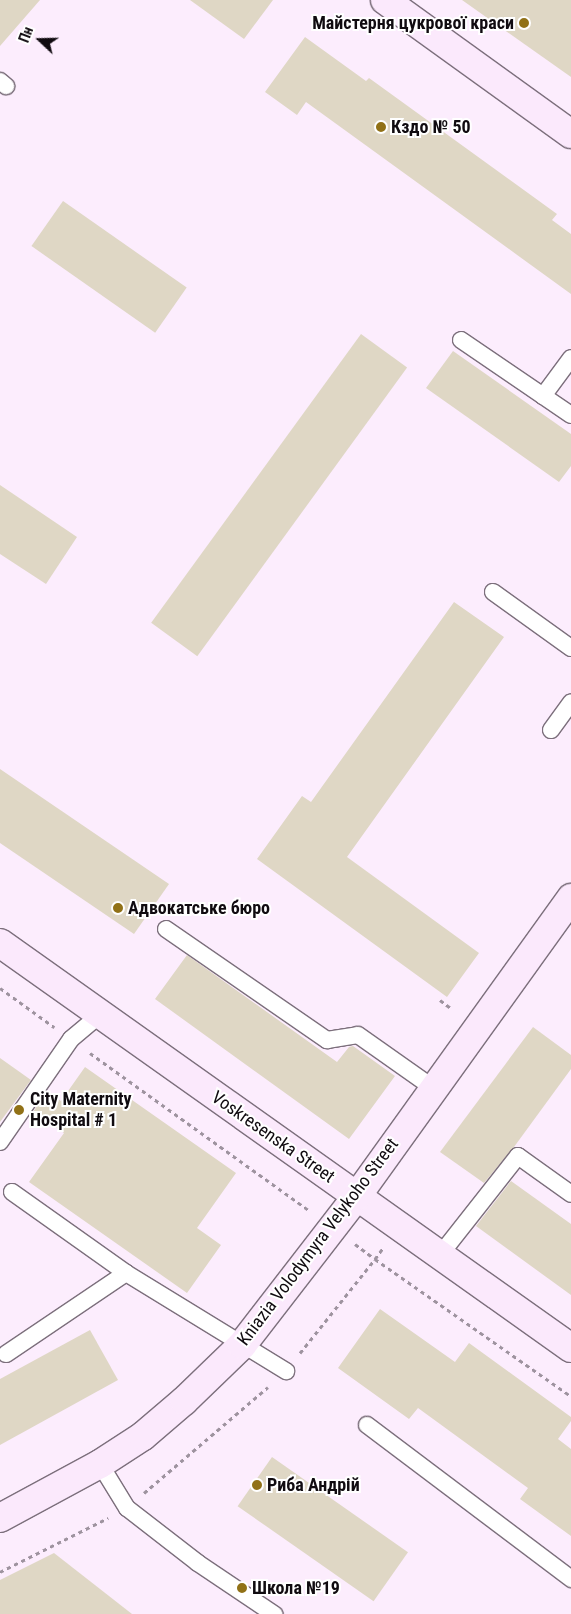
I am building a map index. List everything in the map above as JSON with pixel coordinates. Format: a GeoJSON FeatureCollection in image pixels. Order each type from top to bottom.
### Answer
{"type":"FeatureCollection","features":[{"type":"Feature","properties":{"kind":"main road"},"geometry":{"type":"LineString","coordinates":[[385,0],[571,134]]}},
{"type":"Feature","properties":{"kind":"main road","name":"Kniazia Volodymyra Velykoho Street"},"geometry":{"type":"LineString","coordinates":[[0,1518],[100,1464],[143,1436],[184,1402],[242,1345],[357,1196],[571,898]]}},
{"type":"Feature","properties":{"kind":"main road","name":"Voskresenska Street"},"geometry":{"type":"LineString","coordinates":[[0,943],[571,1348]]}},
{"type":"Feature","properties":{"kind":"lane"},"geometry":{"type":"LineString","coordinates":[[461,340],[571,415]]}},
{"type":"Feature","properties":{"kind":"lane"},"geometry":{"type":"LineString","coordinates":[[543,396],[571,358]]}},
{"type":"Feature","properties":{"kind":"lane"},"geometry":{"type":"LineString","coordinates":[[493,592],[570,645]]}},
{"type":"Feature","properties":{"kind":"lane"},"geometry":{"type":"LineString","coordinates":[[551,730],[571,702]]}},
{"type":"Feature","properties":{"kind":"lane"},"geometry":{"type":"LineString","coordinates":[[166,929],[327,1040],[358,1035],[433,1088]]}},
{"type":"Feature","properties":{"kind":"lane"},"geometry":{"type":"LineString","coordinates":[[0,1142],[71,1039],[100,1015]]}},
{"type":"Feature","properties":{"kind":"lane"},"geometry":{"type":"LineString","coordinates":[[440,1255],[518,1156],[571,1194]]}},
{"type":"Feature","properties":{"kind":"lane"},"geometry":{"type":"LineString","coordinates":[[12,1192],[126,1272],[286,1372]]}},
{"type":"Feature","properties":{"kind":"lane"},"geometry":{"type":"LineString","coordinates":[[6,1354],[126,1272]]}},
{"type":"Feature","properties":{"kind":"lane"},"geometry":{"type":"LineString","coordinates":[[367,1425],[571,1579]]}},
{"type":"Feature","properties":{"kind":"lane"},"geometry":{"type":"LineString","coordinates":[[100,1464],[126,1508],[198,1563],[274,1614]]}},
{"type":"Feature","properties":{"kind":"path"},"geometry":{"type":"LineString","coordinates":[[0,988],[375,1259],[571,1396]]}},
{"type":"Feature","properties":{"kind":"path"},"geometry":{"type":"LineString","coordinates":[[440,1000],[452,1009]]}},
{"type":"Feature","properties":{"kind":"path"},"geometry":{"type":"LineString","coordinates":[[0,1572],[126,1508],[286,1372],[375,1259]]}},
{"type":"Feature","properties":{"kind":"building"},"geometry":{"type":"Polygon","coordinates":[[[0,0],[40,0],[0,46],[0,0]]]}},
{"type":"Feature","properties":{"kind":"building"},"geometry":{"type":"Polygon","coordinates":[[[190,0],[273,0],[244,39],[190,0]]]}},
{"type":"Feature","properties":{"kind":"building"},"geometry":{"type":"Polygon","coordinates":[[[462,0],[571,0],[571,77],[462,0]]]}},
{"type":"Feature","properties":{"kind":"building"},"geometry":{"type":"Polygon","coordinates":[[[305,37],[366,81],[369,78],[557,214],[552,220],[571,234],[571,294],[306,102],[297,115],[265,92],[305,37]]]}},
{"type":"Feature","properties":{"kind":"building"},"geometry":{"type":"Polygon","coordinates":[[[63,201],[187,288],[155,333],[31,246],[63,201]]]}},
{"type":"Feature","properties":{"kind":"building"},"geometry":{"type":"Polygon","coordinates":[[[361,334],[407,368],[197,656],[151,623],[361,334]]]}},
{"type":"Feature","properties":{"kind":"building"},"geometry":{"type":"Polygon","coordinates":[[[453,351],[571,434],[571,466],[559,482],[426,388],[453,351]]]}},
{"type":"Feature","properties":{"kind":"building"},"geometry":{"type":"Polygon","coordinates":[[[0,485],[77,537],[46,584],[0,554],[0,485]]]}},
{"type":"Feature","properties":{"kind":"building"},"geometry":{"type":"Polygon","coordinates":[[[454,602],[504,637],[347,857],[479,953],[447,997],[257,859],[302,796],[311,802],[454,602]]]}},
{"type":"Feature","properties":{"kind":"building"},"geometry":{"type":"Polygon","coordinates":[[[0,769],[169,884],[134,934],[0,843],[0,769]]]}},
{"type":"Feature","properties":{"kind":"building"},"geometry":{"type":"Polygon","coordinates":[[[187,955],[337,1062],[349,1047],[353,1046],[395,1076],[349,1139],[155,999],[187,955]]]}},
{"type":"Feature","properties":{"kind":"building"},"geometry":{"type":"Polygon","coordinates":[[[533,1027],[571,1055],[571,1069],[514,1147],[484,1183],[440,1152],[533,1027]]]}},
{"type":"Feature","properties":{"kind":"building"},"geometry":{"type":"Polygon","coordinates":[[[0,1058],[31,1080],[0,1122],[0,1058]]]}},
{"type":"Feature","properties":{"kind":"building"},"geometry":{"type":"Polygon","coordinates":[[[85,1067],[236,1173],[197,1228],[221,1245],[187,1293],[29,1182],[64,1133],[33,1112],[47,1091],[61,1101],[85,1067]]]}},
{"type":"Feature","properties":{"kind":"building"},"geometry":{"type":"Polygon","coordinates":[[[511,1181],[571,1224],[571,1295],[476,1226],[511,1181]]]}},
{"type":"Feature","properties":{"kind":"building"},"geometry":{"type":"Polygon","coordinates":[[[380,1309],[455,1362],[469,1343],[571,1417],[571,1421],[558,1439],[571,1449],[571,1536],[520,1499],[528,1488],[418,1408],[409,1419],[338,1368],[380,1309]]]}},
{"type":"Feature","properties":{"kind":"building"},"geometry":{"type":"Polygon","coordinates":[[[90,1330],[118,1380],[0,1445],[0,1379],[90,1330]]]}},
{"type":"Feature","properties":{"kind":"building"},"geometry":{"type":"Polygon","coordinates":[[[272,1457],[408,1552],[374,1601],[238,1506],[272,1457]]]}},
{"type":"Feature","properties":{"kind":"building"},"geometry":{"type":"Polygon","coordinates":[[[54,1553],[132,1614],[0,1614],[0,1580],[54,1553]]]}},
{"type":"Feature","properties":{"kind":"place","name":"Майстерня цукрової краси"},"geometry":{"type":"Point","coordinates":[524,23]}},
{"type":"Feature","properties":{"kind":"place","name":"Кздо № 50"},"geometry":{"type":"Point","coordinates":[381,127]}},
{"type":"Feature","properties":{"kind":"place","name":"Адвокатське бюро"},"geometry":{"type":"Point","coordinates":[118,908]}},
{"type":"Feature","properties":{"kind":"place","name":"City Maternity Hospital # 1"},"geometry":{"type":"Point","coordinates":[19,1110]}},
{"type":"Feature","properties":{"kind":"place","name":"Риба Андрій"},"geometry":{"type":"Point","coordinates":[257,1485]}},
{"type":"Feature","properties":{"kind":"place","name":"Школа №19"},"geometry":{"type":"Point","coordinates":[242,1588]}}]}
